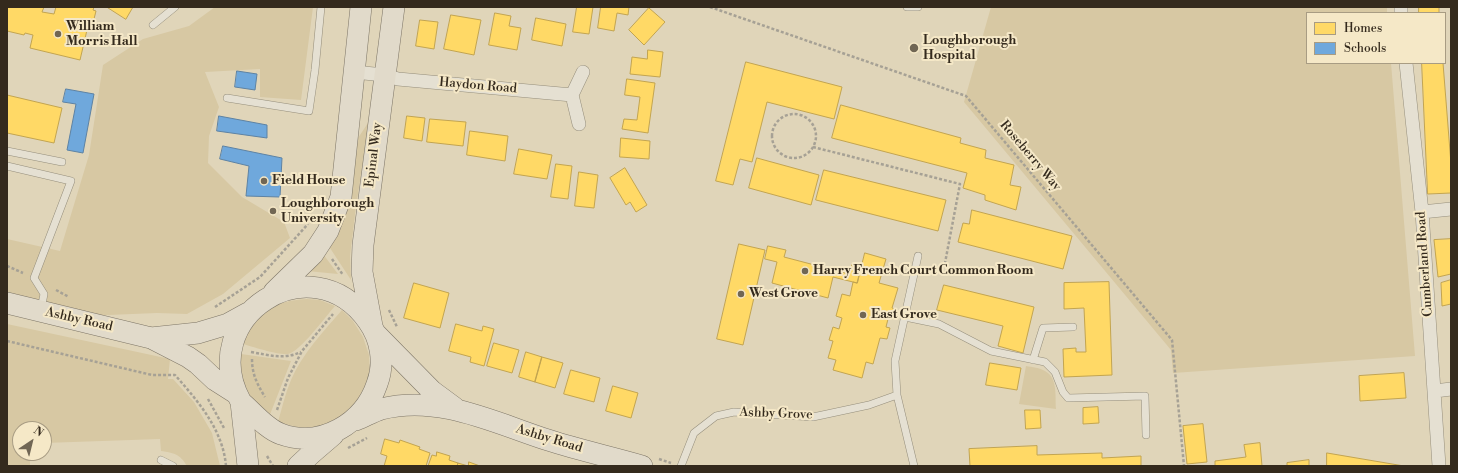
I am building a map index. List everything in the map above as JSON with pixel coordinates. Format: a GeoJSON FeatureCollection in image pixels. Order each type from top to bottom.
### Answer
{"type":"FeatureCollection","features":[{"type":"Feature","properties":{"kind":"main road"},"geometry":{"type":"LineString","coordinates":[[248,466],[239,398],[231,376],[230,358],[234,336],[248,313],[269,296],[313,254],[328,231],[341,197],[361,7]]}},
{"type":"Feature","properties":{"kind":"main road","name":"Epinal Way"},"geometry":{"type":"LineString","coordinates":[[347,426],[365,410],[374,395],[380,378],[381,361],[379,343],[374,330],[362,272],[363,245],[394,7]]}},
{"type":"Feature","properties":{"kind":"main road"},"geometry":{"type":"LineString","coordinates":[[269,296],[283,290],[297,287],[312,287],[326,290],[344,298],[361,311],[374,330]]}},
{"type":"Feature","properties":{"kind":"main road","name":"Ashby Road"},"geometry":{"type":"LineString","coordinates":[[7,303],[151,338],[188,357],[198,364],[215,380],[239,398],[271,429],[281,434],[297,438],[311,438],[326,435],[380,410],[416,404],[458,409],[550,441],[642,466]]}},
{"type":"Feature","properties":{"kind":"main road","name":"Ashby Road"},"geometry":{"type":"LineString","coordinates":[[151,338],[198,333],[228,324],[248,313]]}},
{"type":"Feature","properties":{"kind":"main road","name":"Ashby Road"},"geometry":{"type":"LineString","coordinates":[[374,330],[432,392],[458,409]]}},
{"type":"Feature","properties":{"kind":"main road"},"geometry":{"type":"LineString","coordinates":[[298,466],[312,453],[347,426]]}},
{"type":"Feature","properties":{"kind":"street","name":"Cumberland Road"},"geometry":{"type":"LineString","coordinates":[[1406,64],[1422,212],[1439,466]]}},
{"type":"Feature","properties":{"kind":"street","name":"Haydon Road"},"geometry":{"type":"LineString","coordinates":[[354,72],[384,75],[398,79],[572,94]]}},
{"type":"Feature","properties":{"kind":"street"},"geometry":{"type":"LineString","coordinates":[[579,124],[572,94],[583,72]]}},
{"type":"Feature","properties":{"kind":"street"},"geometry":{"type":"LineString","coordinates":[[1422,212],[1451,209]]}},
{"type":"Feature","properties":{"kind":"street"},"geometry":{"type":"LineString","coordinates":[[1435,391],[1451,389]]}},
{"type":"Feature","properties":{"kind":"lane"},"geometry":{"type":"LineString","coordinates":[[153,25],[175,7]]}},
{"type":"Feature","properties":{"kind":"lane"},"geometry":{"type":"LineString","coordinates":[[227,98],[309,112],[321,7]]}},
{"type":"Feature","properties":{"kind":"lane"},"geometry":{"type":"LineString","coordinates":[[907,7],[918,7]]}},
{"type":"Feature","properties":{"kind":"lane"},"geometry":{"type":"LineString","coordinates":[[7,151],[62,162]]}},
{"type":"Feature","properties":{"kind":"lane"},"geometry":{"type":"LineString","coordinates":[[7,166],[71,181],[34,278],[44,294],[41,311]]}},
{"type":"Feature","properties":{"kind":"lane"},"geometry":{"type":"LineString","coordinates":[[914,466],[896,395],[895,361],[918,256]]}},
{"type":"Feature","properties":{"kind":"lane"},"geometry":{"type":"LineString","coordinates":[[905,317],[939,324],[991,351],[1045,362],[1055,372],[1063,392],[1068,398],[1145,396],[1146,435]]}},
{"type":"Feature","properties":{"kind":"lane"},"geometry":{"type":"LineString","coordinates":[[1033,360],[1044,328],[1073,327]]}},
{"type":"Feature","properties":{"kind":"lane","name":"Ashby Grove"},"geometry":{"type":"LineString","coordinates":[[681,466],[694,433],[716,416],[734,412],[813,417],[869,406],[896,395]]}},
{"type":"Feature","properties":{"kind":"lane"},"geometry":{"type":"LineString","coordinates":[[161,460],[173,466]]}},
{"type":"Feature","properties":{"kind":"path","name":"Roseberry Way"},"geometry":{"type":"LineString","coordinates":[[710,7],[966,96],[1172,340],[1184,466]]}},
{"type":"Feature","properties":{"kind":"path"},"geometry":{"type":"LineString","coordinates":[[790,114],[798,114],[806,117],[815,128],[816,136],[813,147],[804,156],[796,158],[789,157],[781,153],[772,140],[772,133],[777,122],[790,114]]}},
{"type":"Feature","properties":{"kind":"path"},"geometry":{"type":"LineString","coordinates":[[813,147],[960,184],[945,263]]}},
{"type":"Feature","properties":{"kind":"path"},"geometry":{"type":"LineString","coordinates":[[213,308],[260,277],[309,223]]}},
{"type":"Feature","properties":{"kind":"path"},"geometry":{"type":"LineString","coordinates":[[331,258],[346,280]]}},
{"type":"Feature","properties":{"kind":"path"},"geometry":{"type":"LineString","coordinates":[[7,266],[34,278],[74,300]]}},
{"type":"Feature","properties":{"kind":"path"},"geometry":{"type":"LineString","coordinates":[[389,309],[398,330]]}},
{"type":"Feature","properties":{"kind":"path"},"geometry":{"type":"LineString","coordinates":[[281,398],[289,377],[302,352],[334,313]]}},
{"type":"Feature","properties":{"kind":"path"},"geometry":{"type":"LineString","coordinates":[[7,341],[152,376],[175,375],[197,399],[210,420],[220,438],[226,458],[226,466]]}},
{"type":"Feature","properties":{"kind":"path"},"geometry":{"type":"LineString","coordinates":[[247,351],[278,357],[291,357],[302,352]]}},
{"type":"Feature","properties":{"kind":"path"},"geometry":{"type":"LineString","coordinates":[[252,352],[252,369],[257,384],[266,399]]}},
{"type":"Feature","properties":{"kind":"path"},"geometry":{"type":"LineString","coordinates":[[205,395],[227,435]]}},
{"type":"Feature","properties":{"kind":"path"},"geometry":{"type":"LineString","coordinates":[[343,451],[366,438]]}},
{"type":"Feature","properties":{"kind":"shaded area"},"geometry":{"type":"Polygon","coordinates":[[[215,7],[313,7],[301,100],[260,97],[260,69],[205,72],[219,107],[209,136],[208,163],[242,197],[284,222],[290,238],[223,294],[187,314],[157,313],[84,316],[7,295],[7,239],[60,251],[89,155],[103,65],[143,39],[189,26],[215,7]]]}},
{"type":"Feature","properties":{"kind":"shaded area"},"geometry":{"type":"Polygon","coordinates":[[[991,7],[1387,7],[1387,12],[1306,12],[1306,64],[1391,64],[1415,356],[1173,373],[1171,350],[964,102],[991,7]]]}},
{"type":"Feature","properties":{"kind":"shaded area"},"geometry":{"type":"Polygon","coordinates":[[[370,120],[356,206],[350,256],[351,280],[328,245],[347,204],[358,138],[370,120]]]}},
{"type":"Feature","properties":{"kind":"shaded area"},"geometry":{"type":"Polygon","coordinates":[[[323,254],[338,274],[307,271],[323,254]]]}},
{"type":"Feature","properties":{"kind":"shaded area"},"geometry":{"type":"Polygon","coordinates":[[[307,299],[320,300],[335,306],[306,341],[293,352],[284,354],[243,344],[248,331],[256,320],[269,309],[283,303],[307,299]]]}},
{"type":"Feature","properties":{"kind":"shaded area"},"geometry":{"type":"Polygon","coordinates":[[[342,310],[353,321],[363,337],[369,355],[370,377],[352,412],[319,427],[297,427],[278,422],[287,390],[301,361],[342,310]]]}},
{"type":"Feature","properties":{"kind":"shaded area"},"geometry":{"type":"Polygon","coordinates":[[[7,324],[170,359],[168,379],[173,379],[194,402],[212,433],[220,466],[187,466],[182,459],[176,455],[170,452],[161,451],[160,439],[52,443],[52,421],[12,421],[12,461],[30,461],[30,465],[7,466],[7,324]]]}},
{"type":"Feature","properties":{"kind":"shaded area"},"geometry":{"type":"Polygon","coordinates":[[[241,354],[291,361],[269,417],[255,404],[246,390],[243,382],[241,354]]]}},
{"type":"Feature","properties":{"kind":"shaded area"},"geometry":{"type":"Polygon","coordinates":[[[1026,366],[1043,370],[1052,378],[1055,388],[1056,409],[1019,404],[1026,366]]]}},
{"type":"Feature","properties":{"kind":"building: Homes","name":"William Morris Hall"},"geometry":{"type":"Polygon","coordinates":[[[7,7],[44,7],[42,12],[54,14],[56,7],[94,7],[93,10],[96,11],[91,31],[87,30],[80,60],[30,48],[33,35],[25,33],[24,35],[7,31],[7,7]]]}},
{"type":"Feature","properties":{"kind":"building: Homes","name":"William Morris Hall"},"geometry":{"type":"Polygon","coordinates":[[[107,7],[133,7],[126,19],[107,7]]]}},
{"type":"Feature","properties":{"kind":"building: Homes"},"geometry":{"type":"Polygon","coordinates":[[[577,7],[593,7],[589,34],[573,32],[577,7]]]}},
{"type":"Feature","properties":{"kind":"building: Homes"},"geometry":{"type":"Polygon","coordinates":[[[601,7],[629,7],[628,15],[617,13],[614,31],[598,28],[601,7]]]}},
{"type":"Feature","properties":{"kind":"building: Homes"},"geometry":{"type":"Polygon","coordinates":[[[1419,7],[1439,7],[1439,12],[1419,12],[1419,7]]]}},
{"type":"Feature","properties":{"kind":"building: Homes"},"geometry":{"type":"Polygon","coordinates":[[[649,8],[665,22],[644,45],[629,30],[649,8]]]}},
{"type":"Feature","properties":{"kind":"building: Homes"},"geometry":{"type":"Polygon","coordinates":[[[495,13],[511,16],[509,26],[521,28],[517,50],[489,45],[495,13]]]}},
{"type":"Feature","properties":{"kind":"building: Homes"},"geometry":{"type":"Polygon","coordinates":[[[451,15],[481,20],[474,55],[444,49],[451,15]]]}},
{"type":"Feature","properties":{"kind":"building: Homes"},"geometry":{"type":"Polygon","coordinates":[[[536,18],[566,24],[562,46],[532,40],[536,18]]]}},
{"type":"Feature","properties":{"kind":"building: Homes"},"geometry":{"type":"Polygon","coordinates":[[[420,20],[438,22],[434,49],[416,46],[420,20]]]}},
{"type":"Feature","properties":{"kind":"building: Homes"},"geometry":{"type":"Polygon","coordinates":[[[648,50],[663,52],[660,77],[630,74],[632,57],[647,59],[648,50]]]}},
{"type":"Feature","properties":{"kind":"building: Homes"},"geometry":{"type":"Polygon","coordinates":[[[746,62],[842,87],[834,119],[767,102],[752,162],[740,159],[733,185],[716,181],[746,62]]]}},
{"type":"Feature","properties":{"kind":"building: Homes"},"geometry":{"type":"Polygon","coordinates":[[[1422,64],[1443,64],[1451,164],[1451,193],[1428,194],[1422,64]]]}},
{"type":"Feature","properties":{"kind":"building: Homes"},"geometry":{"type":"Polygon","coordinates":[[[627,79],[655,83],[648,133],[622,129],[624,119],[637,120],[640,97],[625,95],[627,79]]]}},
{"type":"Feature","properties":{"kind":"building: Homes"},"geometry":{"type":"Polygon","coordinates":[[[7,95],[62,108],[54,143],[7,133],[7,95]]]}},
{"type":"Feature","properties":{"kind":"building: Homes"},"geometry":{"type":"Polygon","coordinates":[[[841,105],[961,138],[960,143],[986,150],[985,158],[1014,165],[1010,185],[1021,187],[1016,210],[985,200],[985,195],[963,188],[967,173],[832,138],[841,105]]]}},
{"type":"Feature","properties":{"kind":"building: Homes"},"geometry":{"type":"Polygon","coordinates":[[[407,116],[425,118],[422,141],[404,138],[407,116]]]}},
{"type":"Feature","properties":{"kind":"building: Homes"},"geometry":{"type":"Polygon","coordinates":[[[430,119],[466,122],[463,146],[427,142],[430,119]]]}},
{"type":"Feature","properties":{"kind":"building: Homes"},"geometry":{"type":"Polygon","coordinates":[[[470,131],[508,136],[505,161],[467,155],[470,131]]]}},
{"type":"Feature","properties":{"kind":"building: Homes"},"geometry":{"type":"Polygon","coordinates":[[[621,138],[650,141],[649,159],[620,157],[621,138]]]}},
{"type":"Feature","properties":{"kind":"building: Homes"},"geometry":{"type":"Polygon","coordinates":[[[519,149],[552,155],[547,179],[514,174],[519,149]]]}},
{"type":"Feature","properties":{"kind":"building: Homes"},"geometry":{"type":"Polygon","coordinates":[[[757,158],[819,175],[811,205],[749,188],[757,158]]]}},
{"type":"Feature","properties":{"kind":"building: Homes"},"geometry":{"type":"Polygon","coordinates":[[[556,164],[572,166],[568,199],[551,197],[556,164]]]}},
{"type":"Feature","properties":{"kind":"building: Homes"},"geometry":{"type":"Polygon","coordinates":[[[625,168],[647,205],[636,212],[630,202],[626,205],[610,178],[625,168]]]}},
{"type":"Feature","properties":{"kind":"building: Homes"},"geometry":{"type":"Polygon","coordinates":[[[824,170],[946,200],[938,231],[816,200],[824,170]]]}},
{"type":"Feature","properties":{"kind":"building: Homes"},"geometry":{"type":"Polygon","coordinates":[[[579,172],[598,175],[594,208],[575,206],[579,172]]]}},
{"type":"Feature","properties":{"kind":"building: Homes"},"geometry":{"type":"Polygon","coordinates":[[[972,210],[1072,236],[1063,269],[958,242],[963,223],[969,224],[972,210]]]}},
{"type":"Feature","properties":{"kind":"building: Homes"},"geometry":{"type":"Polygon","coordinates":[[[1451,239],[1451,274],[1438,277],[1434,240],[1451,239]]]}},
{"type":"Feature","properties":{"kind":"building: Homes","name":"West Grove"},"geometry":{"type":"Polygon","coordinates":[[[739,244],[765,250],[743,345],[717,339],[739,244]]]}},
{"type":"Feature","properties":{"kind":"building: Homes","name":"Harry French Court Common Room"},"geometry":{"type":"Polygon","coordinates":[[[768,246],[786,250],[784,257],[849,274],[852,264],[861,267],[857,283],[833,277],[828,298],[772,283],[777,262],[765,259],[768,246]]]}},
{"type":"Feature","properties":{"kind":"building: Homes","name":"East Grove"},"geometry":{"type":"Polygon","coordinates":[[[865,253],[886,259],[879,283],[898,288],[892,308],[895,309],[894,316],[889,315],[886,327],[890,328],[887,339],[880,338],[873,364],[866,362],[862,378],[833,370],[836,360],[828,358],[833,341],[829,340],[833,327],[839,329],[842,318],[836,316],[842,294],[850,296],[853,282],[857,283],[865,253]]]}},
{"type":"Feature","properties":{"kind":"building: Homes"},"geometry":{"type":"Polygon","coordinates":[[[1451,280],[1451,304],[1442,306],[1441,283],[1451,280]]]}},
{"type":"Feature","properties":{"kind":"building: Homes"},"geometry":{"type":"Polygon","coordinates":[[[1109,282],[1112,375],[1064,377],[1063,349],[1076,348],[1076,352],[1086,352],[1084,308],[1064,309],[1064,283],[1109,282]]]}},
{"type":"Feature","properties":{"kind":"building: Homes"},"geometry":{"type":"Polygon","coordinates":[[[414,283],[449,293],[440,328],[404,318],[414,283]]]}},
{"type":"Feature","properties":{"kind":"building: Homes"},"geometry":{"type":"Polygon","coordinates":[[[944,285],[1034,307],[1023,353],[998,346],[1003,326],[937,310],[944,285]]]}},
{"type":"Feature","properties":{"kind":"building: Homes"},"geometry":{"type":"Polygon","coordinates":[[[456,324],[482,331],[483,326],[494,329],[484,366],[470,362],[471,357],[449,351],[456,324]]]}},
{"type":"Feature","properties":{"kind":"building: Homes"},"geometry":{"type":"Polygon","coordinates":[[[494,343],[519,350],[512,373],[487,366],[494,343]]]}},
{"type":"Feature","properties":{"kind":"building: Homes"},"geometry":{"type":"Polygon","coordinates":[[[526,352],[542,357],[535,382],[519,377],[526,352]]]}},
{"type":"Feature","properties":{"kind":"building: Homes"},"geometry":{"type":"Polygon","coordinates":[[[542,357],[563,363],[555,388],[535,382],[542,357]]]}},
{"type":"Feature","properties":{"kind":"building: Homes"},"geometry":{"type":"Polygon","coordinates":[[[990,363],[1021,368],[1017,390],[986,385],[990,363]]]}},
{"type":"Feature","properties":{"kind":"building: Homes"},"geometry":{"type":"Polygon","coordinates":[[[571,370],[600,378],[594,402],[564,394],[571,370]]]}},
{"type":"Feature","properties":{"kind":"building: Homes"},"geometry":{"type":"Polygon","coordinates":[[[1404,373],[1406,398],[1360,401],[1359,376],[1404,373]]]}},
{"type":"Feature","properties":{"kind":"building: Homes"},"geometry":{"type":"Polygon","coordinates":[[[613,386],[638,393],[631,418],[606,411],[613,386]]]}},
{"type":"Feature","properties":{"kind":"building: Homes"},"geometry":{"type":"Polygon","coordinates":[[[1098,407],[1099,423],[1083,424],[1083,408],[1098,407]]]}},
{"type":"Feature","properties":{"kind":"building: Homes"},"geometry":{"type":"Polygon","coordinates":[[[1025,410],[1040,410],[1041,428],[1026,429],[1025,410]]]}},
{"type":"Feature","properties":{"kind":"building: Homes"},"geometry":{"type":"Polygon","coordinates":[[[1203,424],[1207,462],[1187,464],[1183,426],[1203,424]]]}},
{"type":"Feature","properties":{"kind":"building: Homes"},"geometry":{"type":"Polygon","coordinates":[[[385,439],[399,443],[400,440],[420,447],[419,449],[430,453],[426,466],[384,466],[387,456],[381,454],[385,439]]]}},
{"type":"Feature","properties":{"kind":"building: Homes"},"geometry":{"type":"Polygon","coordinates":[[[1260,443],[1262,466],[1215,466],[1215,461],[1246,457],[1244,445],[1260,443]]]}},
{"type":"Feature","properties":{"kind":"building: Homes"},"geometry":{"type":"Polygon","coordinates":[[[1037,446],[1037,455],[1102,453],[1102,458],[1141,456],[1141,466],[970,466],[969,449],[1037,446]]]}},
{"type":"Feature","properties":{"kind":"building: Homes"},"geometry":{"type":"Polygon","coordinates":[[[437,452],[450,456],[449,460],[458,463],[457,466],[428,466],[432,455],[436,456],[437,452]]]}},
{"type":"Feature","properties":{"kind":"building: Homes"},"geometry":{"type":"Polygon","coordinates":[[[1327,453],[1404,466],[1327,466],[1327,453]]]}},
{"type":"Feature","properties":{"kind":"building: Homes"},"geometry":{"type":"Polygon","coordinates":[[[1309,460],[1309,466],[1287,466],[1287,463],[1309,460]]]}},
{"type":"Feature","properties":{"kind":"building: Homes"},"geometry":{"type":"Polygon","coordinates":[[[469,462],[480,466],[468,466],[469,462]]]}},
{"type":"Feature","properties":{"kind":"building: Homes"},"geometry":{"type":"Polygon","coordinates":[[[458,463],[468,466],[457,466],[458,463]]]}},
{"type":"Feature","properties":{"kind":"building: Schools"},"geometry":{"type":"Polygon","coordinates":[[[237,71],[257,74],[255,90],[235,87],[237,71]]]}},
{"type":"Feature","properties":{"kind":"building: Schools"},"geometry":{"type":"Polygon","coordinates":[[[66,89],[94,94],[83,153],[67,150],[76,104],[63,102],[66,89]]]}},
{"type":"Feature","properties":{"kind":"building: Schools"},"geometry":{"type":"Polygon","coordinates":[[[219,116],[267,125],[267,138],[217,131],[219,116]]]}},
{"type":"Feature","properties":{"kind":"building: Schools","name":"Field House"},"geometry":{"type":"Polygon","coordinates":[[[223,146],[282,158],[280,197],[246,196],[249,166],[220,159],[223,146]]]}},
{"type":"Feature","properties":{"kind":"place","name":"William Morris Hall"},"geometry":{"type":"Point","coordinates":[58,34]}},
{"type":"Feature","properties":{"kind":"place","name":"Loughborough Hospital"},"geometry":{"type":"Point","coordinates":[914,48]}},
{"type":"Feature","properties":{"kind":"place","name":"Field House"},"geometry":{"type":"Point","coordinates":[264,181]}},
{"type":"Feature","properties":{"kind":"place","name":"Loughborough University"},"geometry":{"type":"Point","coordinates":[273,211]}},
{"type":"Feature","properties":{"kind":"place","name":"Harry French Court Common Room"},"geometry":{"type":"Point","coordinates":[805,271]}},
{"type":"Feature","properties":{"kind":"place","name":"West Grove"},"geometry":{"type":"Point","coordinates":[741,294]}},
{"type":"Feature","properties":{"kind":"place","name":"East Grove"},"geometry":{"type":"Point","coordinates":[863,315]}}]}
